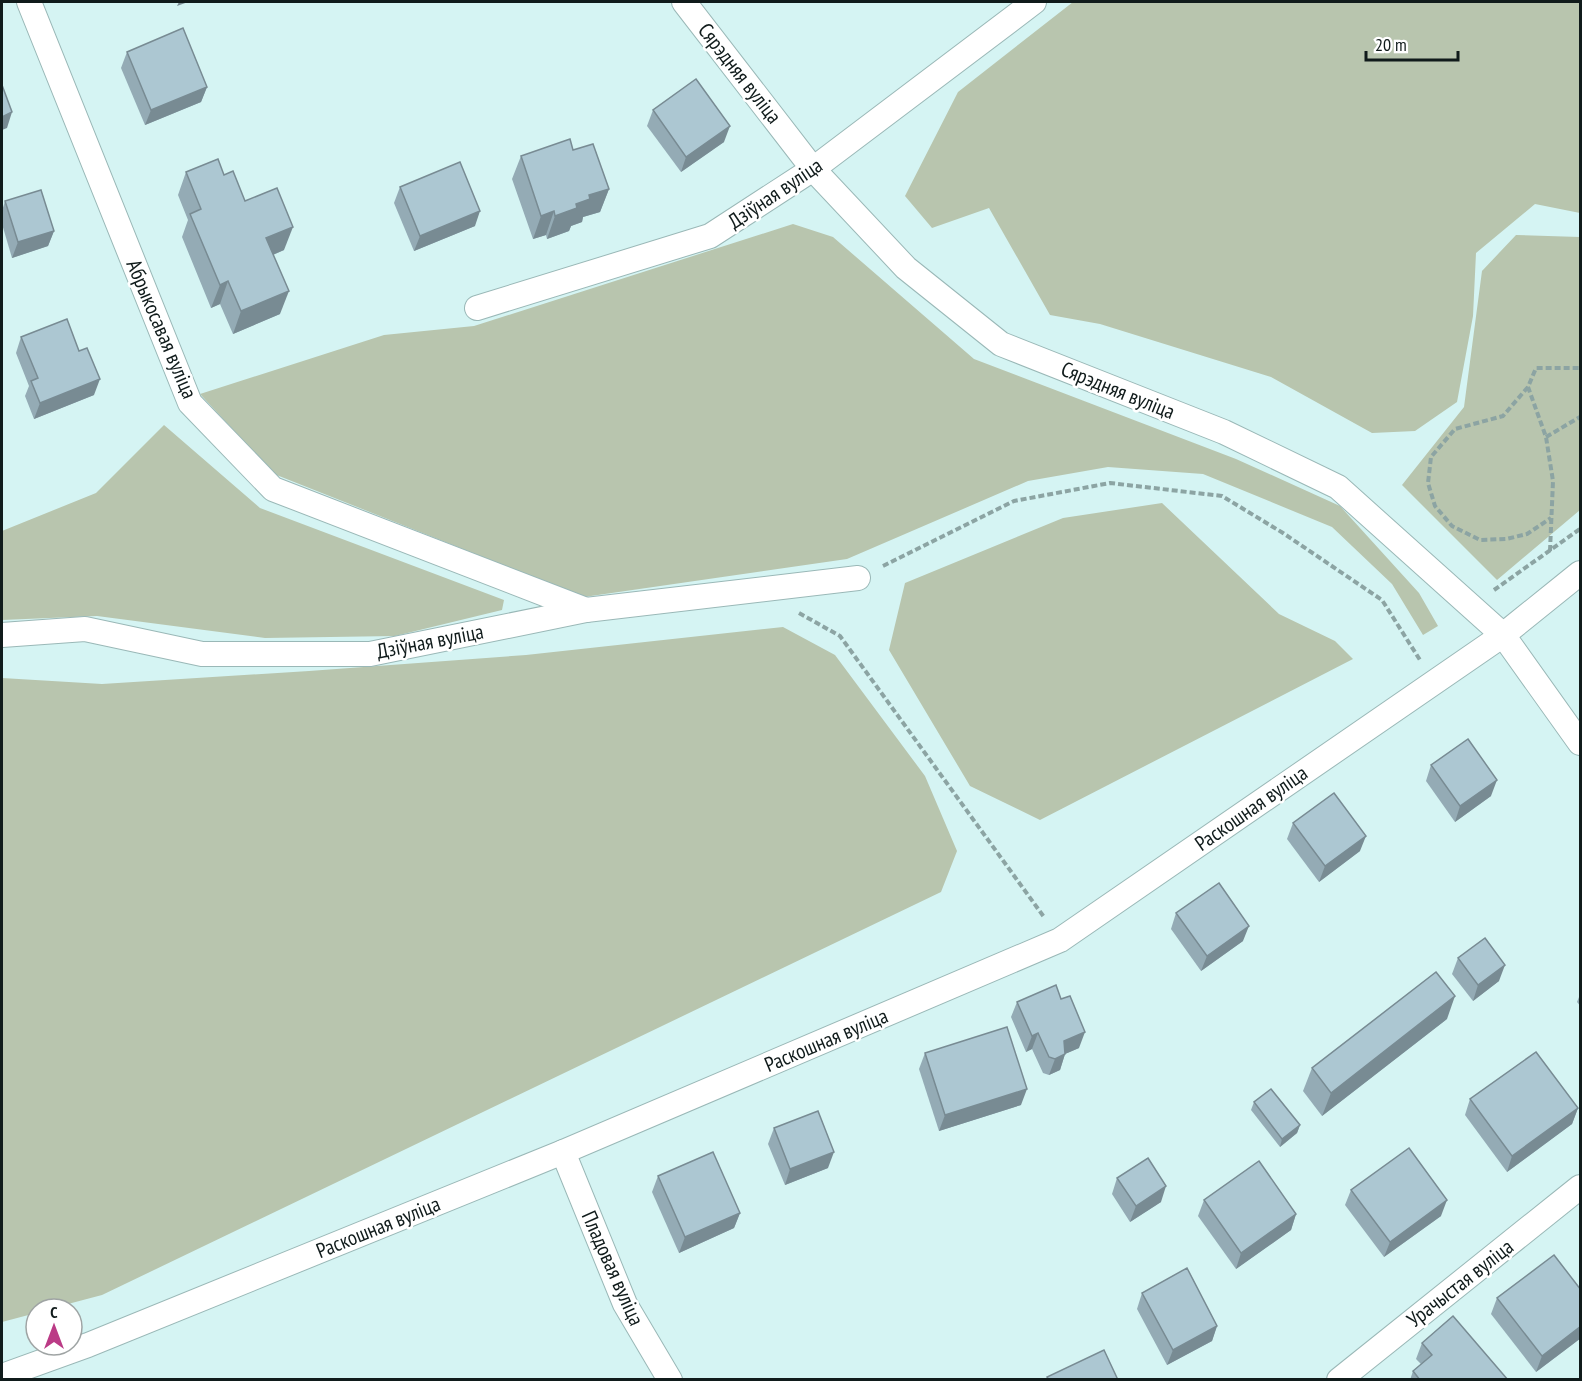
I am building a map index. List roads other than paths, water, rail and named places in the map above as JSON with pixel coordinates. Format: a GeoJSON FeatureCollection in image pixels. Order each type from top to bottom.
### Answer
{"type":"FeatureCollection","features":[{"type":"Feature","properties":{"kind":"street","name":"Абрыкосавая вуліца"},"geometry":{"type":"LineString","coordinates":[[29,2],[190,403],[273,489],[586,610]]}},
{"type":"Feature","properties":{"kind":"street","name":"Сярэдняя вуліца"},"geometry":{"type":"LineString","coordinates":[[684,2],[813,169],[906,268],[1001,344],[1224,432],[1338,487],[1503,635],[1581,743]]}},
{"type":"Feature","properties":{"kind":"street","name":"Дзіўная вуліца"},"geometry":{"type":"LineString","coordinates":[[477,308],[711,236],[813,169],[1034,2]]}},
{"type":"Feature","properties":{"kind":"street","name":"Раскошная вуліца"},"geometry":{"type":"LineString","coordinates":[[2,1376],[88,1345],[563,1152],[1060,940],[1503,635],[1581,573]]}},
{"type":"Feature","properties":{"kind":"street","name":"Дзіўная вуліца"},"geometry":{"type":"LineString","coordinates":[[2,635],[85,629],[202,654],[370,654],[586,610],[858,578]]}},
{"type":"Feature","properties":{"kind":"street","name":"Пладовая вуліца"},"geometry":{"type":"LineString","coordinates":[[563,1152],[625,1304],[670,1380]]}},
{"type":"Feature","properties":{"kind":"street","name":"Урачыстая вуліца"},"geometry":{"type":"LineString","coordinates":[[1339,1380],[1581,1187]]}}]}
